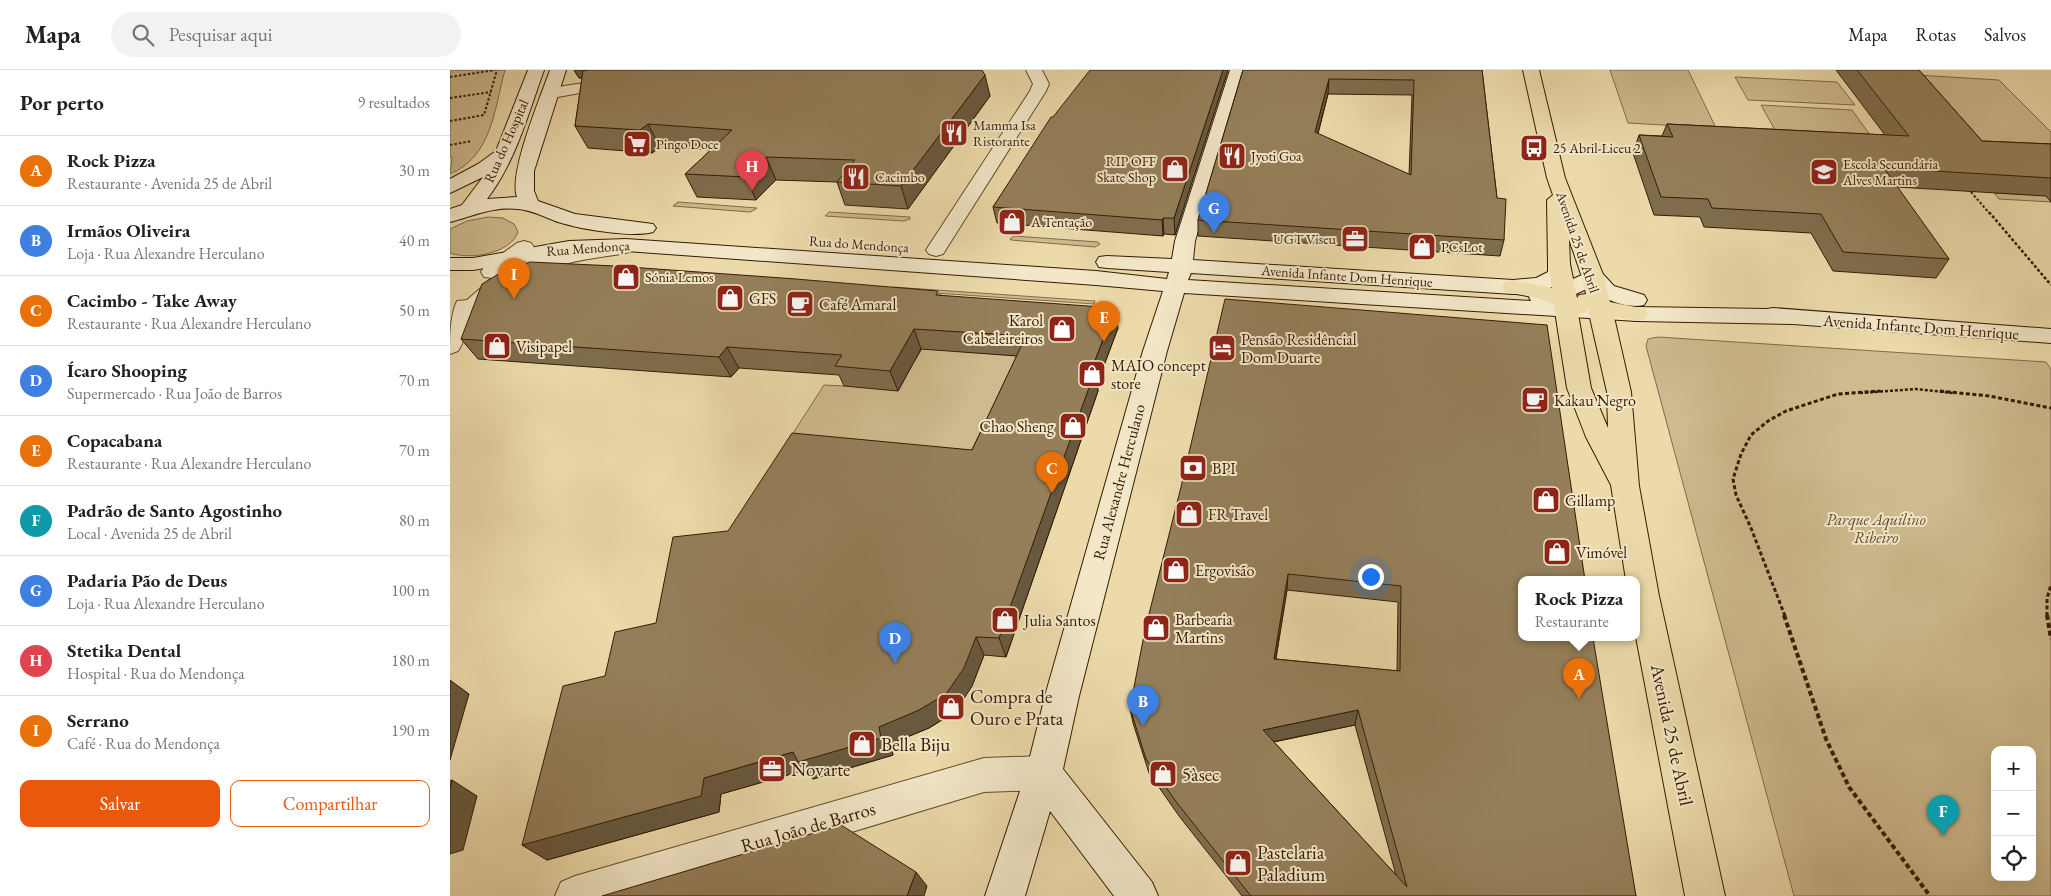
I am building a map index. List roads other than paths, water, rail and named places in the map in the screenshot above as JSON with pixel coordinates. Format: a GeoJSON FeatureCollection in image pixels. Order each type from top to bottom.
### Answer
{"type":"FeatureCollection","features":[{"type":"Feature","properties":{"kind":"main road","name":"Rua do Hospital"},"geometry":{"type":"LineString","coordinates":[[456,214],[490,182],[505,152],[536,70]]}},
{"type":"Feature","properties":{"kind":"main road","name":"Rua do Hospital"},"geometry":{"type":"LineString","coordinates":[[517,252],[537,238],[546,226],[547,219],[535,207],[524,190],[525,170],[553,90],[558,70]]}},
{"type":"Feature","properties":{"kind":"main road","name":"Rua do Hospital"},"geometry":{"type":"LineString","coordinates":[[553,90],[562,80],[566,70]]}},
{"type":"Feature","properties":{"kind":"main road"},"geometry":{"type":"LineString","coordinates":[[936,250],[1038,90],[1041,84],[1034,70]]}},
{"type":"Feature","properties":{"kind":"main road","name":"Rua Alexandre Herculano"},"geometry":{"type":"LineString","coordinates":[[1005,896],[1044,773],[1062,696],[1162,327],[1178,276],[1185,241],[1238,70]]}},
{"type":"Feature","properties":{"kind":"main road","name":"Avenida 25 de Abril"},"geometry":{"type":"LineString","coordinates":[[1531,70],[1556,178],[1578,302],[1570,334],[1579,388],[1599,437],[1625,486]]}},
{"type":"Feature","properties":{"kind":"main road"},"geometry":{"type":"LineString","coordinates":[[553,90],[596,86]]}},
{"type":"Feature","properties":{"kind":"main road"},"geometry":{"type":"LineString","coordinates":[[450,187],[485,168],[505,152]]}},
{"type":"Feature","properties":{"kind":"main road","name":"Avenida 25 de Abril"},"geometry":{"type":"LineString","coordinates":[[1556,178],[1559,264],[1619,392],[1625,486],[1644,596],[1706,896]]}},
{"type":"Feature","properties":{"kind":"main road","name":"Rua do Mendonça"},"geometry":{"type":"LineString","coordinates":[[456,214],[495,203],[535,207],[555,216],[594,224],[936,250],[1178,276]]}},
{"type":"Feature","properties":{"kind":"main road","name":"Rua Mendonça"},"geometry":{"type":"LineString","coordinates":[[450,264],[473,264],[517,252],[539,252],[593,245],[644,246]]}},
{"type":"Feature","properties":{"kind":"main road","name":"Rua do Mendonça"},"geometry":{"type":"LineString","coordinates":[[454,314],[511,276],[540,264],[601,250],[644,246],[898,263],[1073,278],[1178,276]]}},
{"type":"Feature","properties":{"kind":"main road"},"geometry":{"type":"LineString","coordinates":[[450,346],[454,314],[463,310],[476,290],[517,252]]}},
{"type":"Feature","properties":{"kind":"main road","name":"Avenida Infante Dom Henrique"},"geometry":{"type":"LineString","coordinates":[[1178,276],[1190,280],[1228,276],[1331,283],[1396,279],[1513,286],[1534,285],[1550,280],[1559,274],[1559,264]]}},
{"type":"Feature","properties":{"kind":"main road","name":"Avenida Infante Dom Henrique"},"geometry":{"type":"LineString","coordinates":[[1178,276],[1238,290],[1332,296],[1578,302],[2051,336]]}},
{"type":"Feature","properties":{"kind":"main road","name":"Rua do Mendonça"},"geometry":{"type":"LineString","coordinates":[[1073,278],[1131,291],[1151,308],[1162,327]]}},
{"type":"Feature","properties":{"kind":"main road"},"geometry":{"type":"LineString","coordinates":[[1513,286],[1578,302],[1611,319],[1636,307]]}},
{"type":"Feature","properties":{"kind":"main road"},"geometry":{"type":"LineString","coordinates":[[1162,327],[1183,311],[1204,300],[1224,292],[1238,290]]}},
{"type":"Feature","properties":{"kind":"main road"},"geometry":{"type":"LineString","coordinates":[[1044,773],[1138,896]]}},
{"type":"Feature","properties":{"kind":"main road","name":"Rua João de Barros"},"geometry":{"type":"LineString","coordinates":[[576,896],[984,775],[1044,773]]}},
{"type":"Feature","properties":{"kind":"place","name":"Mamma Isa Ristorante"},"geometry":{"type":"Point","coordinates":[954,133]}},
{"type":"Feature","properties":{"kind":"place","name":"Pingo Doce"},"geometry":{"type":"Point","coordinates":[637,144]}},
{"type":"Feature","properties":{"kind":"place","name":"25 Abril-Liceu 2"},"geometry":{"type":"Point","coordinates":[1534,148]}},
{"type":"Feature","properties":{"kind":"place","name":"Jyoti Goa"},"geometry":{"type":"Point","coordinates":[1232,156]}},
{"type":"Feature","properties":{"kind":"place","name":"RIP OFF Skate Shop"},"geometry":{"type":"Point","coordinates":[1175,169]}},
{"type":"Feature","properties":{"kind":"place","name":"Escola Secundária Alves Martins"},"geometry":{"type":"Point","coordinates":[1824,172]}},
{"type":"Feature","properties":{"kind":"place","name":"Cacimbo"},"geometry":{"type":"Point","coordinates":[856,177]}},
{"type":"Feature","properties":{"kind":"place","name":"Stetika Dental"},"geometry":{"type":"Point","coordinates":[752,191]}},
{"type":"Feature","properties":{"kind":"place","name":"A Tentação"},"geometry":{"type":"Point","coordinates":[1012,222]}},
{"type":"Feature","properties":{"kind":"place","name":"Padaria Pão de Deus"},"geometry":{"type":"Point","coordinates":[1214,233]}},
{"type":"Feature","properties":{"kind":"place","name":"UGT Viseu"},"geometry":{"type":"Point","coordinates":[1355,239]}},
{"type":"Feature","properties":{"kind":"place","name":"PCsLot"},"geometry":{"type":"Point","coordinates":[1422,247]}},
{"type":"Feature","properties":{"kind":"place","name":"Sónia Lemos"},"geometry":{"type":"Point","coordinates":[626,277]}},
{"type":"Feature","properties":{"kind":"place","name":"GFS"},"geometry":{"type":"Point","coordinates":[730,298]}},
{"type":"Feature","properties":{"kind":"place","name":"Serrano"},"geometry":{"type":"Point","coordinates":[514,299]}},
{"type":"Feature","properties":{"kind":"place","name":"Café Amaral"},"geometry":{"type":"Point","coordinates":[800,304]}},
{"type":"Feature","properties":{"kind":"place","name":"Karol Cabeleireiros"},"geometry":{"type":"Point","coordinates":[1062,329]}},
{"type":"Feature","properties":{"kind":"place","name":"Copacabana"},"geometry":{"type":"Point","coordinates":[1104,342]}},
{"type":"Feature","properties":{"kind":"place","name":"Visipapel"},"geometry":{"type":"Point","coordinates":[497,346]}},
{"type":"Feature","properties":{"kind":"place","name":"Pensão Residêncial Dom Duarte"},"geometry":{"type":"Point","coordinates":[1222,348]}},
{"type":"Feature","properties":{"kind":"place","name":"MAIO concept store"},"geometry":{"type":"Point","coordinates":[1092,374]}},
{"type":"Feature","properties":{"kind":"place","name":"Kakau Negro"},"geometry":{"type":"Point","coordinates":[1535,400]}},
{"type":"Feature","properties":{"kind":"place","name":"Chao Sheng"},"geometry":{"type":"Point","coordinates":[1073,426]}},
{"type":"Feature","properties":{"kind":"place","name":"BPI"},"geometry":{"type":"Point","coordinates":[1193,468]}},
{"type":"Feature","properties":{"kind":"place","name":"Cacimbo - Take Away"},"geometry":{"type":"Point","coordinates":[1052,493]}},
{"type":"Feature","properties":{"kind":"place","name":"Gillamp"},"geometry":{"type":"Point","coordinates":[1546,500]}},
{"type":"Feature","properties":{"kind":"place","name":"FR Travel"},"geometry":{"type":"Point","coordinates":[1189,514]}},
{"type":"Feature","properties":{"kind":"place","name":"Vimóvel"},"geometry":{"type":"Point","coordinates":[1557,552]}},
{"type":"Feature","properties":{"kind":"place","name":"Ergovisão"},"geometry":{"type":"Point","coordinates":[1176,570]}},
{"type":"Feature","properties":{"kind":"place","name":"Julia Santos"},"geometry":{"type":"Point","coordinates":[1005,620]}},
{"type":"Feature","properties":{"kind":"place","name":"Barbearia Martins"},"geometry":{"type":"Point","coordinates":[1156,628]}},
{"type":"Feature","properties":{"kind":"place","name":"Ícaro Shooping"},"geometry":{"type":"Point","coordinates":[895,663]}},
{"type":"Feature","properties":{"kind":"place","name":"Rock Pizza"},"geometry":{"type":"Point","coordinates":[1579,699]}},
{"type":"Feature","properties":{"kind":"place","name":"Compra de Ouro e Prata"},"geometry":{"type":"Point","coordinates":[951,707]}},
{"type":"Feature","properties":{"kind":"place","name":"Irmãos Oliveira"},"geometry":{"type":"Point","coordinates":[1143,726]}},
{"type":"Feature","properties":{"kind":"place","name":"Bella Biju"},"geometry":{"type":"Point","coordinates":[862,744]}},
{"type":"Feature","properties":{"kind":"place","name":"Novarte"},"geometry":{"type":"Point","coordinates":[772,769]}},
{"type":"Feature","properties":{"kind":"place","name":"5àsec"},"geometry":{"type":"Point","coordinates":[1163,774]}},
{"type":"Feature","properties":{"kind":"place","name":"Padrão de Santo Agostinho"},"geometry":{"type":"Point","coordinates":[1943,836]}},
{"type":"Feature","properties":{"kind":"place","name":"Pastelaria Paladium"},"geometry":{"type":"Point","coordinates":[1238,863]}},
{"type":"Feature","properties":{"kind":"park label","name":"Parque Aquilino Ribeiro"},"geometry":{"type":"Point","coordinates":[1876,528]}}]}
